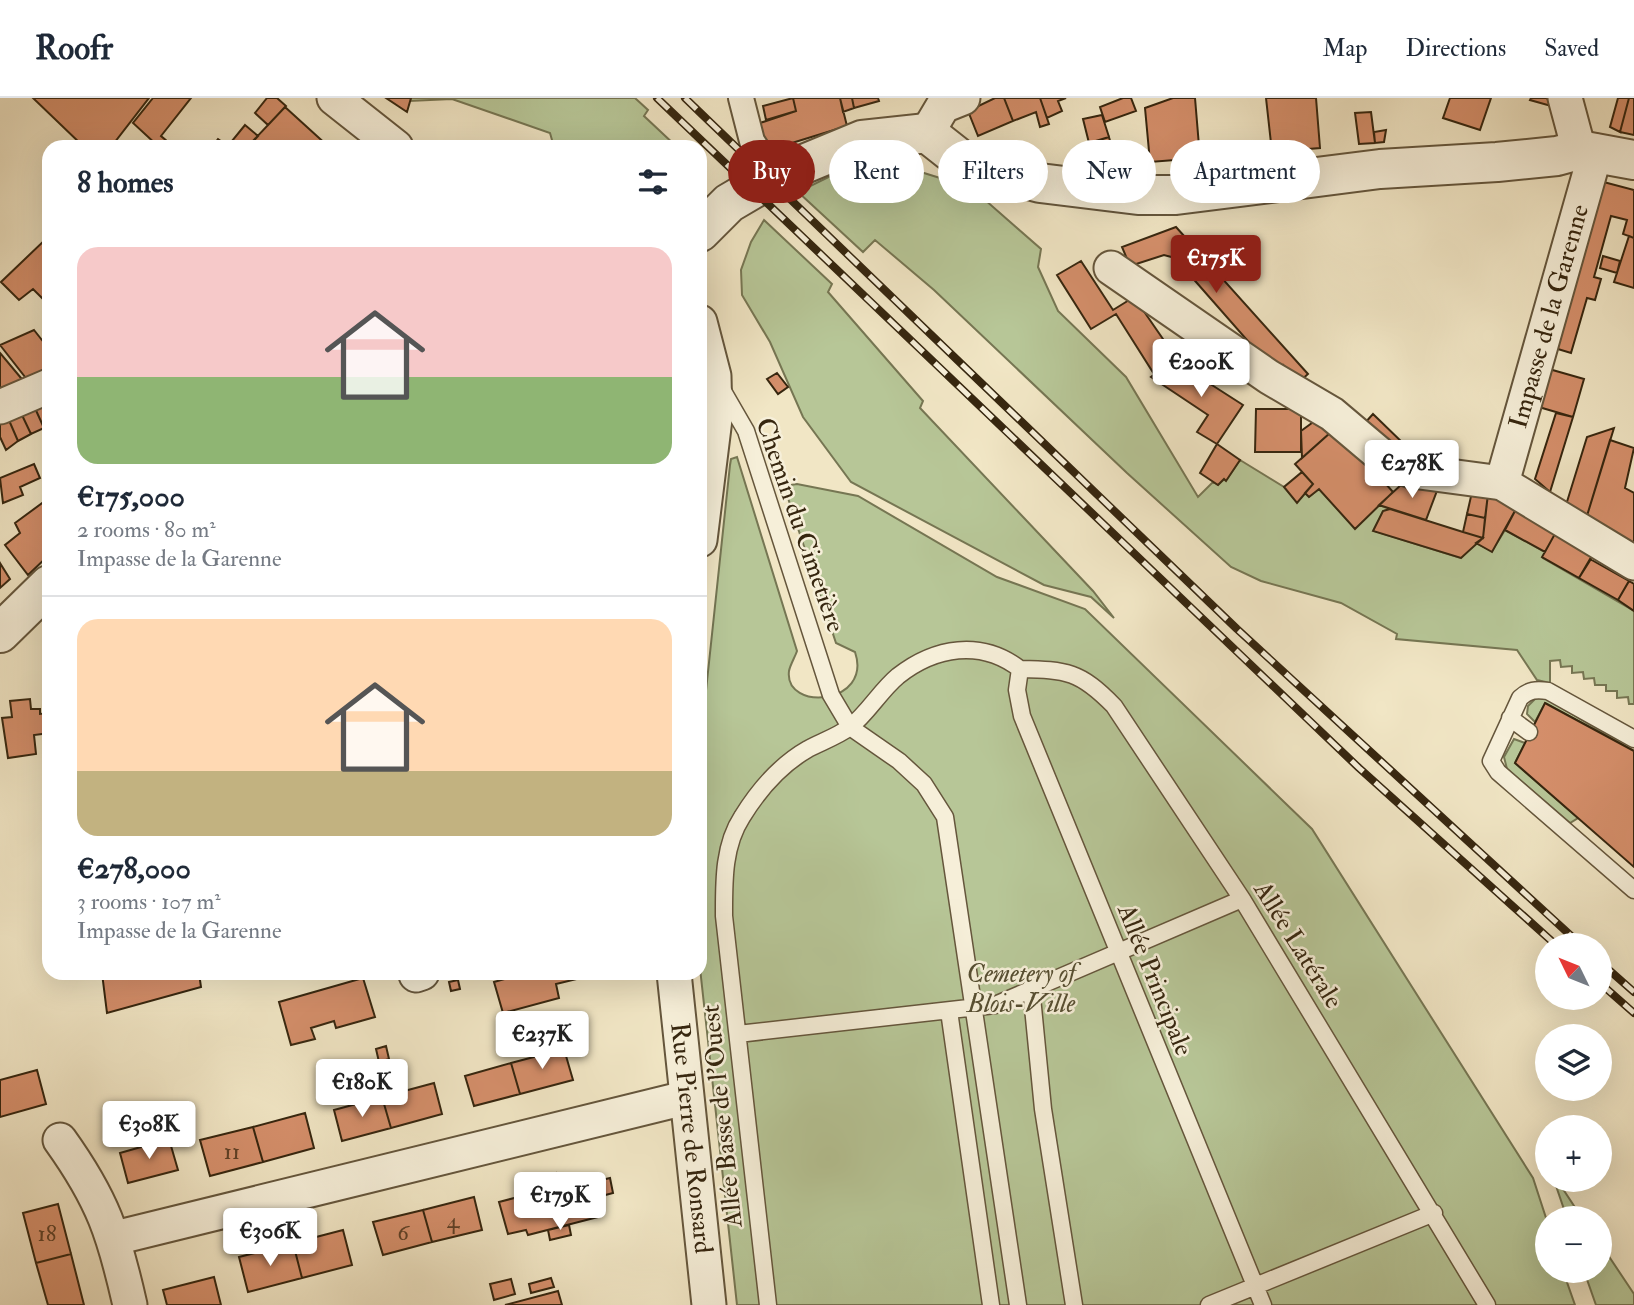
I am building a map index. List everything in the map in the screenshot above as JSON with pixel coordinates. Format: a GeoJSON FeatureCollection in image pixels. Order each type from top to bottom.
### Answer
{"type":"FeatureCollection","features":[{"type":"Feature","properties":{"kind":"street"},"geometry":{"type":"LineString","coordinates":[[334,98],[387,140]]}},
{"type":"Feature","properties":{"kind":"street"},"geometry":{"type":"LineString","coordinates":[[741,98],[751,140]]}},
{"type":"Feature","properties":{"kind":"street"},"geometry":{"type":"LineString","coordinates":[[926,133],[943,106],[963,98]]}},
{"type":"Feature","properties":{"kind":"street"},"geometry":{"type":"LineString","coordinates":[[1565,98],[1588,150]]}},
{"type":"Feature","properties":{"kind":"street"},"geometry":{"type":"LineString","coordinates":[[815,159],[862,140],[926,133],[965,163],[1040,183],[1138,195],[1176,195],[1380,169],[1521,159],[1588,150],[1634,160]]}},
{"type":"Feature","properties":{"kind":"street","name":"Impasse de la Garenne"},"geometry":{"type":"LineString","coordinates":[[1502,483],[1588,150]]}},
{"type":"Feature","properties":{"kind":"street"},"geometry":{"type":"LineString","coordinates":[[707,225],[731,203]]}},
{"type":"Feature","properties":{"kind":"street"},"geometry":{"type":"LineString","coordinates":[[1111,268],[1269,377],[1332,414],[1390,463],[1412,471],[1502,483],[1634,563]]}},
{"type":"Feature","properties":{"kind":"street"},"geometry":{"type":"LineString","coordinates":[[707,377],[715,419],[707,484]]}},
{"type":"Feature","properties":{"kind":"street"},"geometry":{"type":"LineString","coordinates":[[0,407],[42,389]]}},
{"type":"Feature","properties":{"kind":"street"},"geometry":{"type":"LineString","coordinates":[[0,633],[42,592]]}},
{"type":"Feature","properties":{"kind":"street","name":"Rue Pierre de Ronsard"},"geometry":{"type":"LineString","coordinates":[[675,980],[709,1305]]}},
{"type":"Feature","properties":{"kind":"street"},"geometry":{"type":"LineString","coordinates":[[115,1238],[685,1098]]}},
{"type":"Feature","properties":{"kind":"street"},"geometry":{"type":"LineString","coordinates":[[60,1140],[85,1175],[115,1238],[130,1305]]}},
{"type":"Feature","properties":{"kind":"lane","name":"Chemin du Cimetière"},"geometry":{"type":"LineString","coordinates":[[707,377],[746,431],[831,695],[850,727]]}},
{"type":"Feature","properties":{"kind":"lane","name":"Allée Basse de l'Ouest"},"geometry":{"type":"LineString","coordinates":[[768,1305],[724,916],[725,867],[740,820],[767,782],[804,751],[850,727],[898,676],[952,651],[981,649],[1004,657],[1020,669]]}},
{"type":"Feature","properties":{"kind":"lane","name":"Allée Latérale"},"geometry":{"type":"LineString","coordinates":[[1020,669],[1059,670],[1079,677],[1096,688],[1114,706],[1242,899],[1434,1213],[1487,1305]]}},
{"type":"Feature","properties":{"kind":"lane","name":"Allée Principale"},"geometry":{"type":"LineString","coordinates":[[1020,669],[1017,690],[1023,716],[1116,951],[1263,1305]]}},
{"type":"Feature","properties":{"kind":"lane"},"geometry":{"type":"LineString","coordinates":[[1634,739],[1548,691],[1528,691],[1520,698],[1491,761],[1498,772],[1634,890]]}},
{"type":"Feature","properties":{"kind":"lane"},"geometry":{"type":"LineString","coordinates":[[1510,718],[1530,732]]}},
{"type":"Feature","properties":{"kind":"lane"},"geometry":{"type":"LineString","coordinates":[[850,727],[900,761],[924,784],[945,817],[1018,1305]]}},
{"type":"Feature","properties":{"kind":"lane"},"geometry":{"type":"LineString","coordinates":[[738,1034],[995,1005],[1031,987],[1242,899]]}},
{"type":"Feature","properties":{"kind":"lane"},"geometry":{"type":"LineString","coordinates":[[1031,987],[1042,1109],[1074,1305]]}},
{"type":"Feature","properties":{"kind":"lane"},"geometry":{"type":"LineString","coordinates":[[949,1011],[990,1305]]}},
{"type":"Feature","properties":{"kind":"lane"},"geometry":{"type":"LineString","coordinates":[[1209,1305],[1434,1213]]}},
{"type":"Feature","properties":{"kind":"green space"},"geometry":{"type":"Polygon","coordinates":[[[411,98],[635,98],[648,110],[644,116],[670,140],[552,140],[550,133],[452,99],[410,101],[411,98]]]}},
{"type":"Feature","properties":{"kind":"green space"},"geometry":{"type":"Polygon","coordinates":[[[924,173],[938,177],[938,203],[989,203],[1041,249],[1038,267],[1058,311],[1126,377],[1198,497],[1213,482],[1218,485],[1226,480],[1240,460],[1284,487],[1297,502],[1305,493],[1309,497],[1319,489],[1355,528],[1379,505],[1390,509],[1383,511],[1374,531],[1461,558],[1476,543],[1492,551],[1505,530],[1545,552],[1543,558],[1634,611],[1634,704],[1629,704],[1628,697],[1617,698],[1617,691],[1606,691],[1606,685],[1595,685],[1594,678],[1584,679],[1583,672],[1572,673],[1572,666],[1561,667],[1560,660],[1550,661],[1550,683],[1537,680],[1517,650],[1396,639],[1397,634],[1341,603],[1261,581],[1231,567],[1127,473],[934,290],[875,240],[863,252],[810,203],[815,203],[815,184],[829,177],[829,203],[924,203],[924,173]]]}},
{"type":"Feature","properties":{"kind":"green space"},"geometry":{"type":"Polygon","coordinates":[[[764,220],[832,284],[828,292],[923,401],[920,408],[1093,591],[1114,618],[1091,597],[1044,585],[851,482],[803,417],[770,342],[742,295],[741,270],[751,242],[764,220]]]}},
{"type":"Feature","properties":{"kind":"green space","name":"Cemetery of Blois-Ville"},"geometry":{"type":"Polygon","coordinates":[[[737,457],[797,651],[789,671],[791,684],[800,693],[812,697],[827,697],[841,692],[852,683],[857,670],[855,652],[836,643],[784,486],[797,484],[858,496],[997,577],[1085,609],[1312,829],[1533,1178],[1535,1192],[1538,1192],[1542,1206],[1535,1206],[1535,1283],[1567,1283],[1575,1305],[737,1305],[701,980],[707,980],[707,681],[731,459],[737,457]]]}},
{"type":"Feature","properties":{"kind":"green space"},"geometry":{"type":"Polygon","coordinates":[[[1536,698],[1545,698],[1634,751],[1545,703],[1535,722],[1527,714],[1528,706],[1536,698]]]}},
{"type":"Feature","properties":{"kind":"green space"},"geometry":{"type":"Polygon","coordinates":[[[1514,739],[1525,743],[1515,763],[1578,818],[1570,823],[1507,769],[1504,757],[1514,739]]]}},
{"type":"Feature","properties":{"kind":"green space"},"geometry":{"type":"Polygon","coordinates":[[[1558,1192],[1565,1192],[1574,1206],[1563,1206],[1558,1192]]]}},
{"type":"Feature","properties":{"kind":"green space"},"geometry":{"type":"Polygon","coordinates":[[[1612,1261],[1634,1294],[1634,1305],[1596,1305],[1588,1283],[1612,1283],[1612,1261]]]}},
{"type":"Feature","properties":{"kind":"building"},"geometry":{"type":"Polygon","coordinates":[[[33,98],[149,98],[116,140],[77,140],[33,98]]]}},
{"type":"Feature","properties":{"kind":"building"},"geometry":{"type":"Polygon","coordinates":[[[153,98],[191,98],[161,136],[166,140],[151,140],[133,123],[153,98]]]}},
{"type":"Feature","properties":{"kind":"building"},"geometry":{"type":"Polygon","coordinates":[[[267,98],[277,98],[286,106],[268,125],[255,113],[267,98]]]}},
{"type":"Feature","properties":{"kind":"building"},"geometry":{"type":"Polygon","coordinates":[[[386,98],[411,98],[407,112],[386,98]]]}},
{"type":"Feature","properties":{"kind":"building"},"geometry":{"type":"Polygon","coordinates":[[[793,98],[796,111],[766,120],[763,106],[793,98]]]}},
{"type":"Feature","properties":{"kind":"building"},"geometry":{"type":"Polygon","coordinates":[[[793,98],[840,98],[847,126],[802,140],[764,140],[760,123],[796,111],[793,98]]]}},
{"type":"Feature","properties":{"kind":"building"},"geometry":{"type":"Polygon","coordinates":[[[840,98],[852,98],[854,108],[843,112],[840,98]]]}},
{"type":"Feature","properties":{"kind":"building"},"geometry":{"type":"Polygon","coordinates":[[[852,98],[878,98],[879,101],[854,108],[852,98]]]}},
{"type":"Feature","properties":{"kind":"building"},"geometry":{"type":"Polygon","coordinates":[[[995,98],[1004,98],[1013,121],[978,136],[968,111],[995,98]]]}},
{"type":"Feature","properties":{"kind":"building"},"geometry":{"type":"Polygon","coordinates":[[[1004,98],[1040,98],[1049,124],[1040,127],[1036,112],[1013,121],[1004,98]]]}},
{"type":"Feature","properties":{"kind":"building"},"geometry":{"type":"Polygon","coordinates":[[[1040,98],[1066,98],[1058,101],[1062,111],[1047,118],[1040,98]]]}},
{"type":"Feature","properties":{"kind":"building"},"geometry":{"type":"Polygon","coordinates":[[[1123,98],[1131,98],[1136,111],[1105,122],[1100,107],[1123,98]]]}},
{"type":"Feature","properties":{"kind":"building"},"geometry":{"type":"Polygon","coordinates":[[[1173,98],[1195,98],[1198,140],[1170,140],[1170,160],[1156,162],[1156,140],[1148,140],[1145,108],[1173,98]]]}},
{"type":"Feature","properties":{"kind":"building"},"geometry":{"type":"Polygon","coordinates":[[[1266,98],[1316,98],[1319,140],[1271,140],[1266,98]]]}},
{"type":"Feature","properties":{"kind":"building"},"geometry":{"type":"Polygon","coordinates":[[[1450,98],[1491,98],[1480,130],[1443,118],[1450,98]]]}},
{"type":"Feature","properties":{"kind":"building"},"geometry":{"type":"Polygon","coordinates":[[[1547,98],[1551,106],[1530,100],[1547,98]]]}},
{"type":"Feature","properties":{"kind":"building"},"geometry":{"type":"Polygon","coordinates":[[[1618,98],[1629,98],[1620,132],[1610,127],[1618,98]]]}},
{"type":"Feature","properties":{"kind":"building"},"geometry":{"type":"Polygon","coordinates":[[[1629,98],[1634,98],[1634,135],[1620,132],[1629,98]]]}},
{"type":"Feature","properties":{"kind":"building"},"geometry":{"type":"Polygon","coordinates":[[[285,107],[321,140],[254,140],[285,107]]]}},
{"type":"Feature","properties":{"kind":"building"},"geometry":{"type":"Polygon","coordinates":[[[1371,112],[1375,143],[1359,144],[1355,113],[1371,112]]]}},
{"type":"Feature","properties":{"kind":"building"},"geometry":{"type":"Polygon","coordinates":[[[1102,115],[1109,137],[1088,140],[1083,119],[1102,115]]]}},
{"type":"Feature","properties":{"kind":"building"},"geometry":{"type":"Polygon","coordinates":[[[245,125],[258,136],[254,140],[233,140],[245,125]]]}},
{"type":"Feature","properties":{"kind":"building"},"geometry":{"type":"Polygon","coordinates":[[[1386,130],[1384,142],[1375,143],[1374,132],[1386,130]]]}},
{"type":"Feature","properties":{"kind":"building"},"geometry":{"type":"Polygon","coordinates":[[[1596,180],[1634,190],[1634,238],[1623,234],[1627,220],[1611,216],[1594,277],[1601,279],[1595,300],[1587,298],[1571,353],[1548,346],[1596,180]]]}},
{"type":"Feature","properties":{"kind":"building"},"geometry":{"type":"Polygon","coordinates":[[[1176,227],[1308,374],[1299,382],[1283,365],[1275,372],[1175,258],[1164,255],[1130,266],[1122,247],[1176,227]]]}},
{"type":"Feature","properties":{"kind":"building"},"geometry":{"type":"Polygon","coordinates":[[[1629,236],[1634,238],[1634,288],[1614,282],[1629,236]]]}},
{"type":"Feature","properties":{"kind":"building"},"geometry":{"type":"Polygon","coordinates":[[[42,243],[42,298],[33,289],[19,300],[1,282],[42,243]]]}},
{"type":"Feature","properties":{"kind":"building"},"geometry":{"type":"Polygon","coordinates":[[[1603,256],[1620,261],[1617,273],[1600,268],[1603,256]]]}},
{"type":"Feature","properties":{"kind":"building"},"geometry":{"type":"Polygon","coordinates":[[[1081,261],[1113,310],[1134,297],[1174,355],[1171,356],[1173,360],[1154,374],[1116,314],[1091,329],[1057,275],[1081,261]]]}},
{"type":"Feature","properties":{"kind":"building"},"geometry":{"type":"Polygon","coordinates":[[[34,330],[42,340],[42,377],[29,382],[0,345],[34,330]]]}},
{"type":"Feature","properties":{"kind":"building"},"geometry":{"type":"Polygon","coordinates":[[[0,353],[26,384],[0,396],[0,353]]]}},
{"type":"Feature","properties":{"kind":"building"},"geometry":{"type":"Polygon","coordinates":[[[1173,360],[1243,405],[1217,444],[1197,432],[1208,415],[1151,377],[1173,360]]]}},
{"type":"Feature","properties":{"kind":"building"},"geometry":{"type":"Polygon","coordinates":[[[1542,367],[1584,379],[1573,417],[1532,405],[1542,367]]]}},
{"type":"Feature","properties":{"kind":"building"},"geometry":{"type":"Polygon","coordinates":[[[777,373],[788,387],[778,394],[767,379],[777,373]]]}},
{"type":"Feature","properties":{"kind":"building"},"geometry":{"type":"Polygon","coordinates":[[[42,403],[42,424],[34,406],[42,403]]]}},
{"type":"Feature","properties":{"kind":"building"},"geometry":{"type":"Polygon","coordinates":[[[34,406],[42,429],[31,434],[21,413],[34,406]]]}},
{"type":"Feature","properties":{"kind":"building"},"geometry":{"type":"Polygon","coordinates":[[[1256,409],[1301,409],[1301,452],[1255,452],[1256,409]]]}},
{"type":"Feature","properties":{"kind":"building"},"geometry":{"type":"Polygon","coordinates":[[[21,413],[31,434],[18,441],[8,418],[21,413]]]}},
{"type":"Feature","properties":{"kind":"building"},"geometry":{"type":"Polygon","coordinates":[[[1556,413],[1573,417],[1550,492],[1535,479],[1556,413]]]}},
{"type":"Feature","properties":{"kind":"building"},"geometry":{"type":"Polygon","coordinates":[[[1373,414],[1406,446],[1398,455],[1364,424],[1373,414]]]}},
{"type":"Feature","properties":{"kind":"building"},"geometry":{"type":"Polygon","coordinates":[[[8,418],[18,441],[6,450],[0,437],[0,422],[8,418]]]}},
{"type":"Feature","properties":{"kind":"building"},"geometry":{"type":"Polygon","coordinates":[[[1316,420],[1330,433],[1302,458],[1301,431],[1316,420]]]}},
{"type":"Feature","properties":{"kind":"building"},"geometry":{"type":"Polygon","coordinates":[[[1614,428],[1586,519],[1566,505],[1587,437],[1614,428]]]}},
{"type":"Feature","properties":{"kind":"building"},"geometry":{"type":"Polygon","coordinates":[[[1330,433],[1348,441],[1393,492],[1355,529],[1319,489],[1309,497],[1305,493],[1313,484],[1295,464],[1330,433]]]}},
{"type":"Feature","properties":{"kind":"building"},"geometry":{"type":"Polygon","coordinates":[[[1610,440],[1634,448],[1625,488],[1634,493],[1634,548],[1586,519],[1610,440]]]}},
{"type":"Feature","properties":{"kind":"building"},"geometry":{"type":"Polygon","coordinates":[[[1217,444],[1240,460],[1226,481],[1224,479],[1218,485],[1200,473],[1217,444]]]}},
{"type":"Feature","properties":{"kind":"building"},"geometry":{"type":"Polygon","coordinates":[[[34,464],[40,478],[20,487],[23,495],[3,503],[0,478],[34,464]]]}},
{"type":"Feature","properties":{"kind":"building"},"geometry":{"type":"Polygon","coordinates":[[[1302,472],[1313,484],[1297,503],[1284,487],[1302,472]]]}},
{"type":"Feature","properties":{"kind":"building"},"geometry":{"type":"Polygon","coordinates":[[[1402,484],[1438,488],[1426,520],[1379,505],[1402,484]]]}},
{"type":"Feature","properties":{"kind":"building"},"geometry":{"type":"Polygon","coordinates":[[[1472,492],[1488,494],[1485,518],[1467,514],[1472,492]]]}},
{"type":"Feature","properties":{"kind":"building"},"geometry":{"type":"Polygon","coordinates":[[[1488,494],[1516,509],[1492,552],[1476,543],[1483,538],[1488,494]]]}},
{"type":"Feature","properties":{"kind":"building"},"geometry":{"type":"Polygon","coordinates":[[[42,503],[42,562],[28,575],[5,545],[20,533],[15,523],[42,503]]]}},
{"type":"Feature","properties":{"kind":"building"},"geometry":{"type":"Polygon","coordinates":[[[1390,509],[1483,538],[1461,558],[1373,531],[1383,511],[1390,509]]]}},
{"type":"Feature","properties":{"kind":"building"},"geometry":{"type":"Polygon","coordinates":[[[1516,509],[1556,532],[1545,552],[1505,530],[1516,509]]]}},
{"type":"Feature","properties":{"kind":"building"},"geometry":{"type":"Polygon","coordinates":[[[1467,514],[1485,518],[1483,538],[1463,532],[1467,514]]]}},
{"type":"Feature","properties":{"kind":"building"},"geometry":{"type":"Polygon","coordinates":[[[1556,532],[1594,554],[1579,578],[1542,557],[1556,532]]]}},
{"type":"Feature","properties":{"kind":"building"},"geometry":{"type":"Polygon","coordinates":[[[1590,559],[1629,581],[1618,600],[1579,578],[1590,559]]]}},
{"type":"Feature","properties":{"kind":"building"},"geometry":{"type":"Polygon","coordinates":[[[0,563],[10,579],[0,588],[0,563]]]}},
{"type":"Feature","properties":{"kind":"building"},"geometry":{"type":"Polygon","coordinates":[[[1629,581],[1634,584],[1634,611],[1618,600],[1629,581]]]}},
{"type":"Feature","properties":{"kind":"building"},"geometry":{"type":"Polygon","coordinates":[[[30,699],[31,709],[40,709],[42,734],[34,735],[36,754],[8,758],[2,718],[12,717],[10,701],[30,699]]]}},
{"type":"Feature","properties":{"kind":"building"},"geometry":{"type":"Polygon","coordinates":[[[1545,703],[1634,751],[1634,867],[1515,763],[1545,703]]]}},
{"type":"Feature","properties":{"kind":"building"},"geometry":{"type":"Polygon","coordinates":[[[103,980],[200,980],[201,987],[107,1013],[103,980]]]}},
{"type":"Feature","properties":{"kind":"building"},"geometry":{"type":"Polygon","coordinates":[[[364,980],[375,1017],[336,1028],[334,1021],[311,1028],[315,1039],[291,1045],[279,1002],[364,980]]]}},
{"type":"Feature","properties":{"kind":"building"},"geometry":{"type":"Polygon","coordinates":[[[458,980],[460,989],[451,991],[449,982],[458,980]]]}},
{"type":"Feature","properties":{"kind":"building"},"geometry":{"type":"Polygon","coordinates":[[[573,980],[556,984],[559,998],[503,1013],[494,982],[573,980]]]}},
{"type":"Feature","properties":{"kind":"building"},"geometry":{"type":"Polygon","coordinates":[[[386,1046],[389,1059],[379,1062],[376,1049],[386,1046]]]}},
{"type":"Feature","properties":{"kind":"building"},"geometry":{"type":"Polygon","coordinates":[[[564,1049],[573,1080],[520,1094],[511,1063],[564,1049]]]}},
{"type":"Feature","properties":{"kind":"building"},"geometry":{"type":"Polygon","coordinates":[[[511,1063],[520,1094],[474,1106],[465,1076],[511,1063]]]}},
{"type":"Feature","properties":{"kind":"building"},"geometry":{"type":"Polygon","coordinates":[[[37,1070],[46,1104],[0,1117],[0,1080],[37,1070]]]}},
{"type":"Feature","properties":{"kind":"building"},"geometry":{"type":"Polygon","coordinates":[[[434,1083],[442,1114],[391,1128],[382,1097],[434,1083]]]}},
{"type":"Feature","properties":{"kind":"building"},"geometry":{"type":"Polygon","coordinates":[[[382,1097],[391,1128],[342,1141],[334,1110],[382,1097]]]}},
{"type":"Feature","properties":{"kind":"building"},"geometry":{"type":"Polygon","coordinates":[[[305,1113],[314,1148],[263,1162],[253,1127],[305,1113]]]}},
{"type":"Feature","properties":{"kind":"building"},"geometry":{"type":"Polygon","coordinates":[[[253,1127],[263,1162],[210,1176],[200,1140],[253,1127]]]}},
{"type":"Feature","properties":{"kind":"building"},"geometry":{"type":"Polygon","coordinates":[[[169,1139],[178,1170],[128,1183],[120,1153],[169,1139]]]}},
{"type":"Feature","properties":{"kind":"building"},"geometry":{"type":"Polygon","coordinates":[[[556,1173],[562,1204],[567,1203],[564,1189],[610,1178],[613,1193],[594,1198],[598,1217],[528,1235],[526,1230],[508,1234],[499,1202],[522,1196],[519,1183],[556,1173]]]}},
{"type":"Feature","properties":{"kind":"building"},"geometry":{"type":"Polygon","coordinates":[[[474,1197],[482,1230],[432,1242],[423,1210],[474,1197]]]}},
{"type":"Feature","properties":{"kind":"building"},"geometry":{"type":"Polygon","coordinates":[[[58,1204],[71,1254],[36,1263],[23,1213],[58,1204]]]}},
{"type":"Feature","properties":{"kind":"building"},"geometry":{"type":"Polygon","coordinates":[[[423,1210],[432,1242],[383,1255],[373,1222],[423,1210]]]}},
{"type":"Feature","properties":{"kind":"building"},"geometry":{"type":"Polygon","coordinates":[[[569,1225],[571,1235],[550,1240],[548,1230],[569,1225]]]}},
{"type":"Feature","properties":{"kind":"building"},"geometry":{"type":"Polygon","coordinates":[[[343,1230],[352,1265],[302,1278],[293,1243],[343,1230]]]}},
{"type":"Feature","properties":{"kind":"building"},"geometry":{"type":"Polygon","coordinates":[[[293,1243],[302,1278],[248,1292],[239,1257],[293,1243]]]}},
{"type":"Feature","properties":{"kind":"building"},"geometry":{"type":"Polygon","coordinates":[[[71,1254],[84,1305],[48,1305],[36,1263],[71,1254]]]}},
{"type":"Feature","properties":{"kind":"building"},"geometry":{"type":"Polygon","coordinates":[[[214,1277],[221,1305],[167,1305],[163,1290],[214,1277]]]}},
{"type":"Feature","properties":{"kind":"building"},"geometry":{"type":"Polygon","coordinates":[[[551,1278],[554,1287],[531,1293],[529,1284],[551,1278]]]}},
{"type":"Feature","properties":{"kind":"building"},"geometry":{"type":"Polygon","coordinates":[[[511,1279],[515,1294],[494,1300],[490,1284],[511,1279]]]}},
{"type":"Feature","properties":{"kind":"building"},"geometry":{"type":"Polygon","coordinates":[[[558,1291],[562,1305],[505,1305],[558,1291]]]}},
{"type":"Feature","properties":{"kind":"railway"},"geometry":{"type":"LineString","coordinates":[[657,98],[701,140]]}},
{"type":"Feature","properties":{"kind":"railway"},"geometry":{"type":"LineString","coordinates":[[685,98],[1237,629],[1568,933]]}},
{"type":"Feature","properties":{"kind":"railway"},"geometry":{"type":"LineString","coordinates":[[707,146],[1359,768],[1543,933]]}},
{"type":"Feature","properties":{"kind":"railway"},"geometry":{"type":"LineString","coordinates":[[1612,973],[1634,992]]}},
{"type":"Feature","properties":{"kind":"railway"},"geometry":{"type":"LineString","coordinates":[[1612,994],[1634,1013]]}}]}
